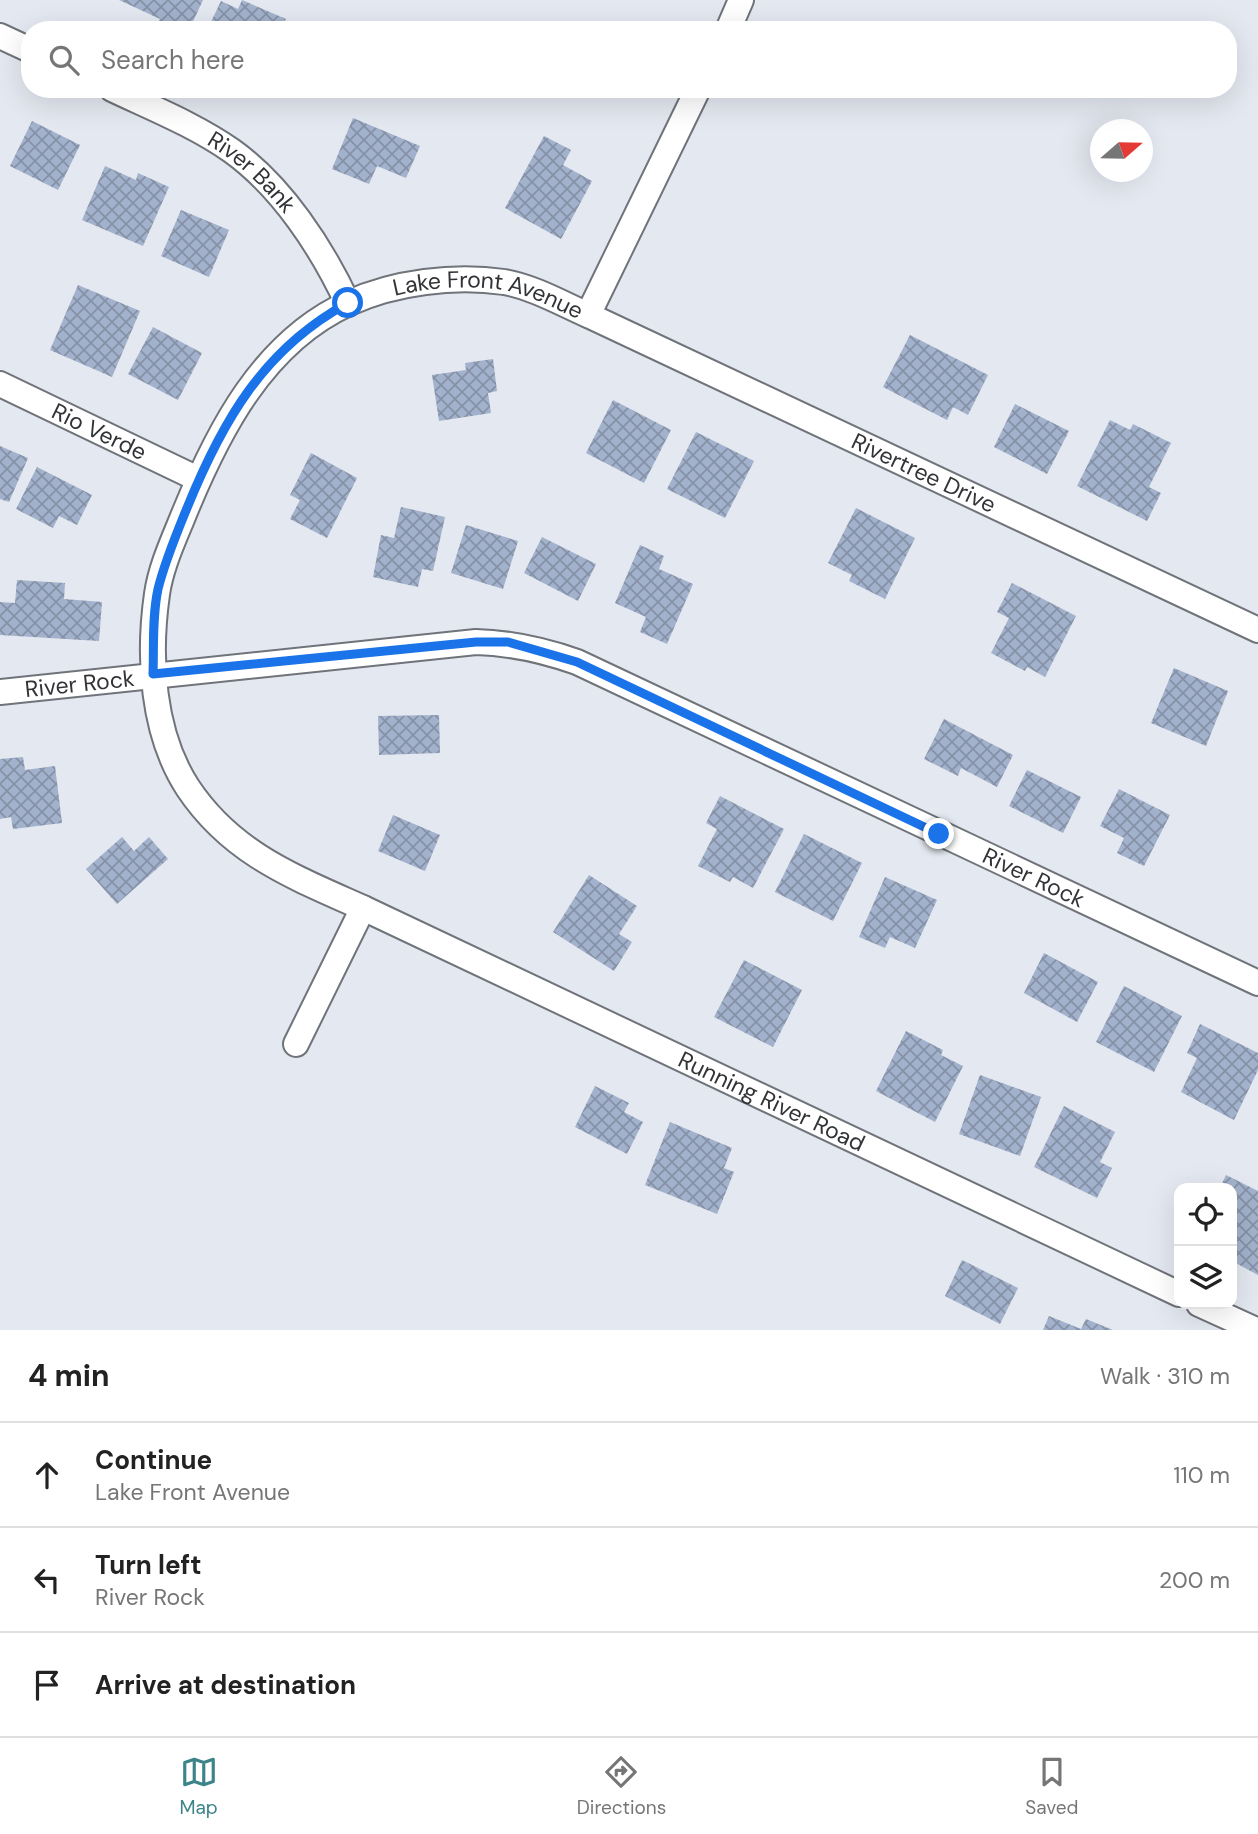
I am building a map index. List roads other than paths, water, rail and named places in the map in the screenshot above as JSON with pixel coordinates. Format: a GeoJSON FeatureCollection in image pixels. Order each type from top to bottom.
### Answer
{"type":"FeatureCollection","features":[{"type":"Feature","properties":{"kind":"street"},"geometry":{"type":"LineString","coordinates":[[731,21],[737,2]]}},
{"type":"Feature","properties":{"kind":"street"},"geometry":{"type":"LineString","coordinates":[[0,36],[21,46]]}},
{"type":"Feature","properties":{"kind":"street","name":"River Bank"},"geometry":{"type":"LineString","coordinates":[[131,98],[192,127],[232,152],[249,167],[294,215],[333,272],[348,303]]}},
{"type":"Feature","properties":{"kind":"street","name":"Lake Front Avenue"},"geometry":{"type":"LineString","coordinates":[[363,908],[274,868],[241,847],[210,816],[188,787],[170,752],[159,712],[153,674],[158,590],[170,549],[198,479],[240,399],[266,367],[320,319],[348,303],[380,291],[421,283],[505,282],[540,293],[588,315],[694,98]]}},
{"type":"Feature","properties":{"kind":"street","name":"Rivertree Drive"},"geometry":{"type":"LineString","coordinates":[[588,315],[1258,631]]}},
{"type":"Feature","properties":{"kind":"street","name":"Rio Verde"},"geometry":{"type":"LineString","coordinates":[[0,384],[198,479]]}},
{"type":"Feature","properties":{"kind":"street","name":"River Rock"},"geometry":{"type":"LineString","coordinates":[[0,692],[476,642],[508,642],[540,649],[577,662],[1258,983]]}},
{"type":"Feature","properties":{"kind":"street"},"geometry":{"type":"LineString","coordinates":[[296,1044],[363,908]]}},
{"type":"Feature","properties":{"kind":"street","name":"Running River Road"},"geometry":{"type":"LineString","coordinates":[[363,908],[1174,1292]]}},
{"type":"Feature","properties":{"kind":"street"},"geometry":{"type":"LineString","coordinates":[[1210,1309],[1256,1330]]}}]}
